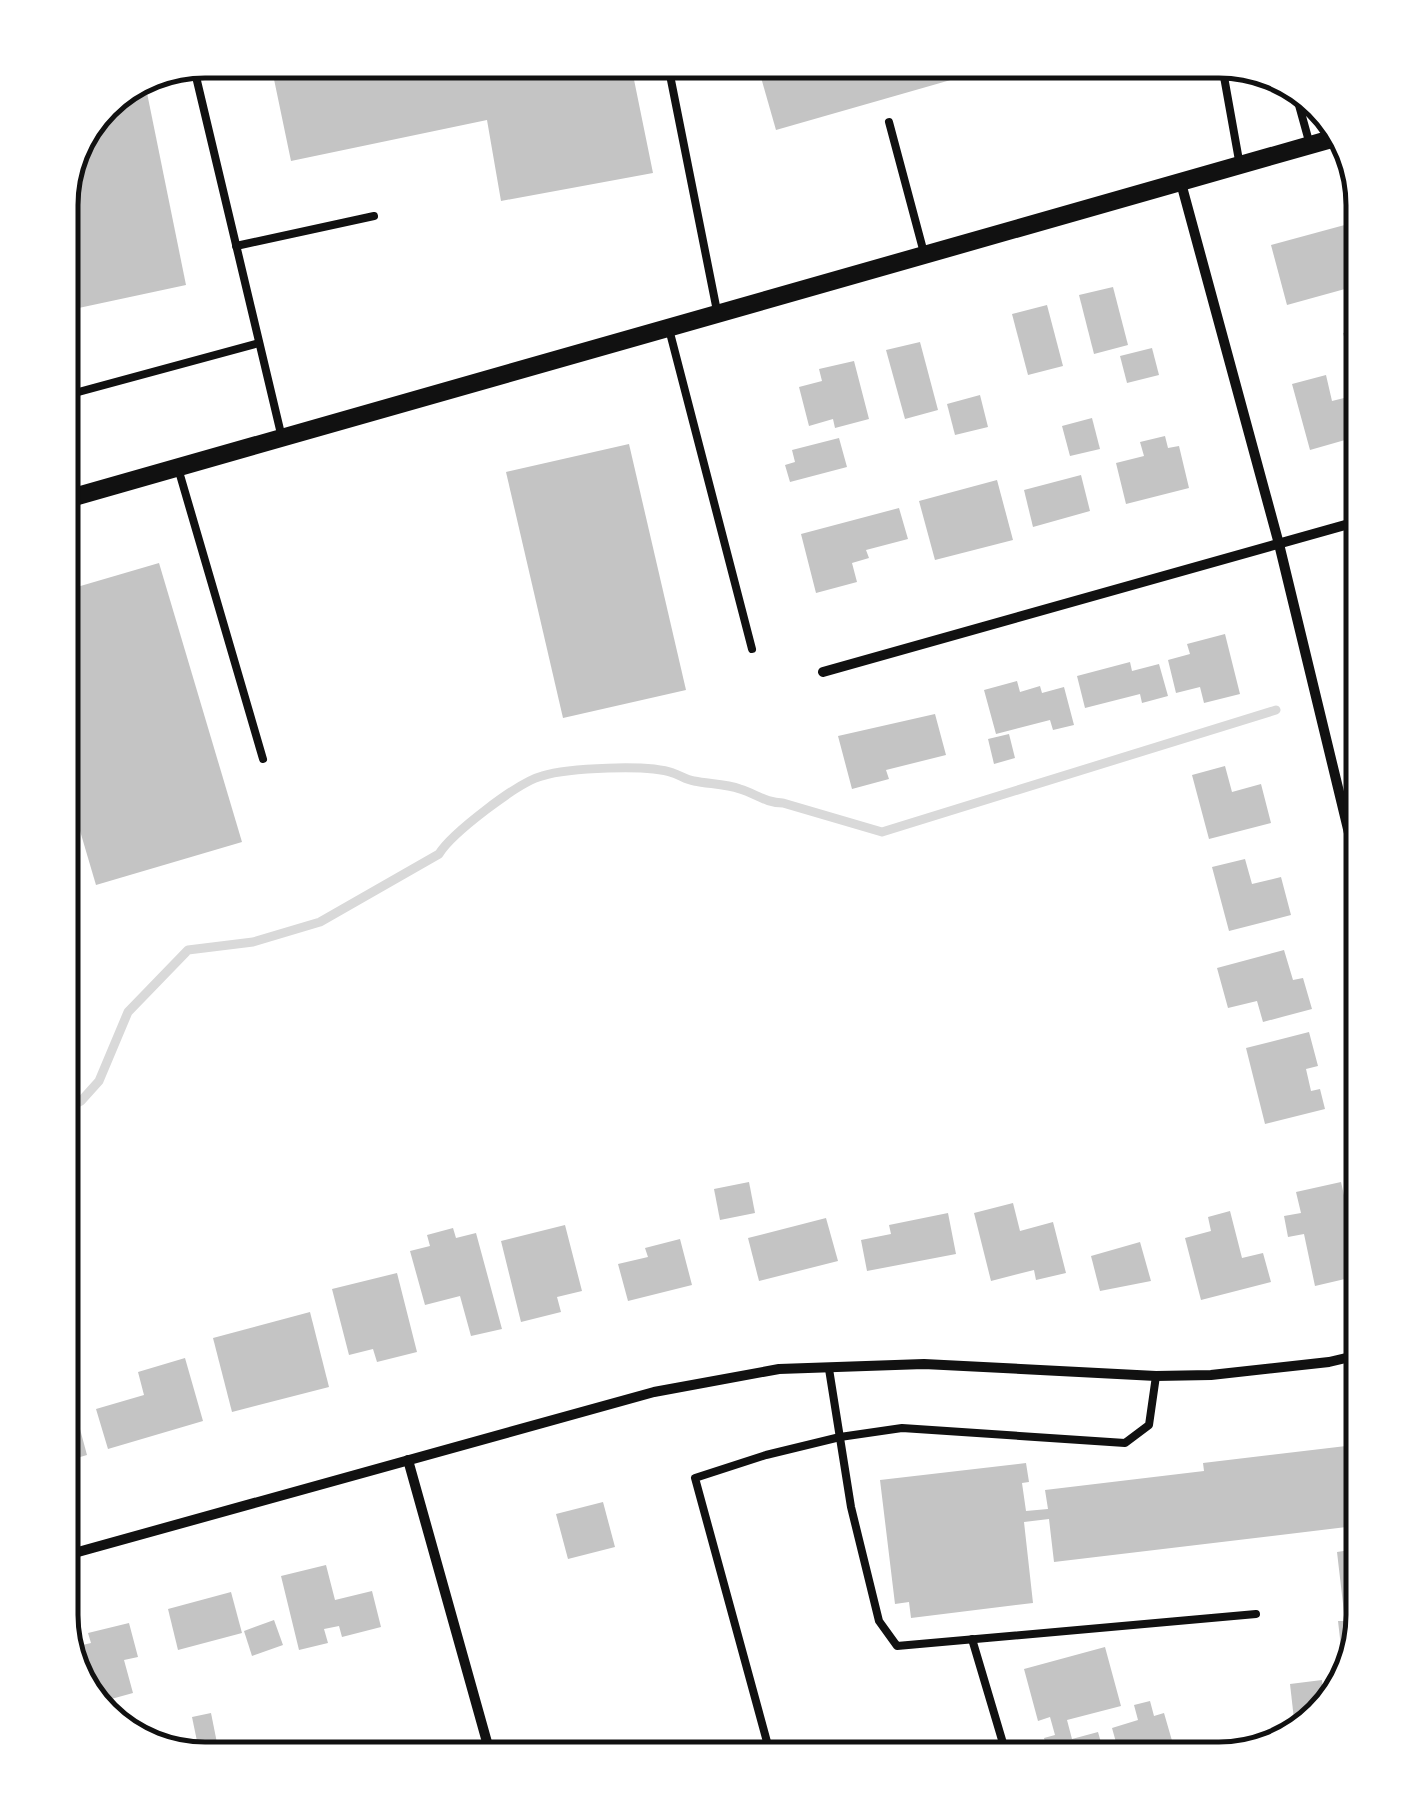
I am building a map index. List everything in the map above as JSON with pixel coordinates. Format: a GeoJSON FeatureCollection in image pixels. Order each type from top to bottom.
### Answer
{"type":"FeatureCollection","features":[{"type":"Feature","properties":{"kind":"street"},"geometry":{"type":"LineString","coordinates":[[78,496],[1328,140]]}},
{"type":"Feature","properties":{"kind":"street"},"geometry":{"type":"LineString","coordinates":[[1181,183],[1346,803]]}},
{"type":"Feature","properties":{"kind":"street"},"geometry":{"type":"LineString","coordinates":[[824,672],[1346,525]]}},
{"type":"Feature","properties":{"kind":"street"},"geometry":{"type":"LineString","coordinates":[[77,1552],[654,1392],[779,1369],[924,1364],[1156,1376],[1210,1375],[1346,1358]]}},
{"type":"Feature","properties":{"kind":"street"},"geometry":{"type":"LineString","coordinates":[[408,1460],[487,1742]]}},
{"type":"Feature","properties":{"kind":"lane"},"geometry":{"type":"LineString","coordinates":[[670,77],[718,315]]}},
{"type":"Feature","properties":{"kind":"lane"},"geometry":{"type":"LineString","coordinates":[[196,78],[282,438]]}},
{"type":"Feature","properties":{"kind":"lane"},"geometry":{"type":"LineString","coordinates":[[1225,78],[1240,166]]}},
{"type":"Feature","properties":{"kind":"lane"},"geometry":{"type":"LineString","coordinates":[[1299,107],[1310,146]]}},
{"type":"Feature","properties":{"kind":"lane"},"geometry":{"type":"LineString","coordinates":[[889,122],[925,257]]}},
{"type":"Feature","properties":{"kind":"lane"},"geometry":{"type":"LineString","coordinates":[[236,246],[374,216]]}},
{"type":"Feature","properties":{"kind":"lane"},"geometry":{"type":"LineString","coordinates":[[669,329],[752,649]]}},
{"type":"Feature","properties":{"kind":"lane"},"geometry":{"type":"LineString","coordinates":[[78,392],[259,343]]}},
{"type":"Feature","properties":{"kind":"lane"},"geometry":{"type":"LineString","coordinates":[[178,468],[262,759]]}},
{"type":"Feature","properties":{"kind":"lane"},"geometry":{"type":"LineString","coordinates":[[828,1369],[850,1506],[879,1620],[898,1646],[1256,1614]]}},
{"type":"Feature","properties":{"kind":"lane"},"geometry":{"type":"LineString","coordinates":[[767,1742],[695,1478],[840,1437],[902,1428],[1126,1443],[1149,1425],[1156,1376]]}},
{"type":"Feature","properties":{"kind":"lane"},"geometry":{"type":"LineString","coordinates":[[972,1639],[1003,1742]]}},
{"type":"Feature","properties":{"kind":"building"},"geometry":{"type":"Polygon","coordinates":[[[274,77],[634,77],[653,173],[501,201],[487,120],[291,161],[274,77]]]}},
{"type":"Feature","properties":{"kind":"building"},"geometry":{"type":"Polygon","coordinates":[[[761,78],[959,78],[776,130],[761,78]]]}},
{"type":"Feature","properties":{"kind":"building"},"geometry":{"type":"Polygon","coordinates":[[[147,92],[186,285],[78,308],[78,196],[82,171],[104,127],[121,109],[147,92]]]}},
{"type":"Feature","properties":{"kind":"building"},"geometry":{"type":"Polygon","coordinates":[[[1346,225],[1346,289],[1287,305],[1271,245],[1346,225]]]}},
{"type":"Feature","properties":{"kind":"building"},"geometry":{"type":"Polygon","coordinates":[[[1113,287],[1128,345],[1094,354],[1079,295],[1113,287]]]}},
{"type":"Feature","properties":{"kind":"building"},"geometry":{"type":"Polygon","coordinates":[[[1047,305],[1063,366],[1028,375],[1012,314],[1047,305]]]}},
{"type":"Feature","properties":{"kind":"building"},"geometry":{"type":"Polygon","coordinates":[[[920,342],[938,410],[905,419],[886,350],[920,342]]]}},
{"type":"Feature","properties":{"kind":"building"},"geometry":{"type":"Polygon","coordinates":[[[1152,348],[1159,375],[1127,383],[1120,356],[1152,348]]]}},
{"type":"Feature","properties":{"kind":"building"},"geometry":{"type":"Polygon","coordinates":[[[854,361],[869,419],[835,428],[833,419],[809,426],[799,387],[822,381],[819,369],[854,361]]]}},
{"type":"Feature","properties":{"kind":"building"},"geometry":{"type":"Polygon","coordinates":[[[1326,375],[1332,401],[1346,398],[1346,440],[1310,450],[1292,384],[1326,375]]]}},
{"type":"Feature","properties":{"kind":"building"},"geometry":{"type":"Polygon","coordinates":[[[980,395],[988,427],[955,435],[947,404],[980,395]]]}},
{"type":"Feature","properties":{"kind":"building"},"geometry":{"type":"Polygon","coordinates":[[[1092,418],[1100,449],[1070,456],[1062,426],[1092,418]]]}},
{"type":"Feature","properties":{"kind":"building"},"geometry":{"type":"Polygon","coordinates":[[[1165,436],[1168,448],[1179,446],[1189,488],[1126,504],[1116,463],[1144,456],[1140,442],[1165,436]]]}},
{"type":"Feature","properties":{"kind":"building"},"geometry":{"type":"Polygon","coordinates":[[[839,438],[847,467],[790,482],[785,465],[795,462],[792,450],[839,438]]]}},
{"type":"Feature","properties":{"kind":"building"},"geometry":{"type":"Polygon","coordinates":[[[629,444],[686,690],[563,718],[506,472],[629,444]]]}},
{"type":"Feature","properties":{"kind":"building"},"geometry":{"type":"Polygon","coordinates":[[[1081,475],[1090,511],[1033,527],[1024,490],[1081,475]]]}},
{"type":"Feature","properties":{"kind":"building"},"geometry":{"type":"Polygon","coordinates":[[[997,480],[1013,540],[935,560],[919,501],[997,480]]]}},
{"type":"Feature","properties":{"kind":"building"},"geometry":{"type":"Polygon","coordinates":[[[899,508],[908,539],[866,550],[869,558],[852,563],[857,582],[816,593],[801,534],[899,508]]]}},
{"type":"Feature","properties":{"kind":"building"},"geometry":{"type":"Polygon","coordinates":[[[159,563],[242,842],[96,885],[78,823],[78,587],[159,563]]]}},
{"type":"Feature","properties":{"kind":"building"},"geometry":{"type":"Polygon","coordinates":[[[1225,634],[1240,694],[1204,703],[1200,687],[1176,693],[1168,660],[1190,654],[1187,644],[1225,634]]]}},
{"type":"Feature","properties":{"kind":"building"},"geometry":{"type":"Polygon","coordinates":[[[1130,662],[1132,671],[1159,664],[1168,696],[1142,703],[1140,694],[1085,708],[1077,676],[1130,662]]]}},
{"type":"Feature","properties":{"kind":"building"},"geometry":{"type":"Polygon","coordinates":[[[1017,681],[1020,692],[1040,686],[1042,693],[1064,687],[1074,725],[1053,730],[1050,720],[996,734],[984,690],[1017,681]]]}},
{"type":"Feature","properties":{"kind":"building"},"geometry":{"type":"Polygon","coordinates":[[[935,714],[946,755],[886,770],[889,779],[852,789],[838,736],[935,714]]]}},
{"type":"Feature","properties":{"kind":"building"},"geometry":{"type":"Polygon","coordinates":[[[1009,734],[1015,758],[994,764],[988,739],[1009,734]]]}},
{"type":"Feature","properties":{"kind":"building"},"geometry":{"type":"Polygon","coordinates":[[[1225,766],[1232,792],[1261,784],[1271,823],[1209,839],[1192,775],[1225,766]]]}},
{"type":"Feature","properties":{"kind":"building"},"geometry":{"type":"Polygon","coordinates":[[[1245,859],[1252,884],[1281,877],[1291,915],[1229,931],[1212,867],[1245,859]]]}},
{"type":"Feature","properties":{"kind":"building"},"geometry":{"type":"Polygon","coordinates":[[[1284,950],[1293,980],[1303,978],[1312,1009],[1263,1022],[1257,1001],[1228,1008],[1217,968],[1284,950]]]}},
{"type":"Feature","properties":{"kind":"building"},"geometry":{"type":"Polygon","coordinates":[[[1309,1032],[1318,1066],[1306,1069],[1311,1091],[1320,1089],[1325,1109],[1265,1124],[1246,1048],[1309,1032]]]}},
{"type":"Feature","properties":{"kind":"building"},"geometry":{"type":"Polygon","coordinates":[[[749,1182],[755,1213],[720,1220],[714,1189],[749,1182]]]}},
{"type":"Feature","properties":{"kind":"building"},"geometry":{"type":"Polygon","coordinates":[[[1341,1182],[1346,1204],[1346,1279],[1315,1286],[1304,1234],[1288,1237],[1284,1216],[1301,1213],[1296,1192],[1341,1182]]]}},
{"type":"Feature","properties":{"kind":"building"},"geometry":{"type":"Polygon","coordinates":[[[1013,1203],[1020,1231],[1053,1222],[1066,1273],[1036,1280],[1034,1270],[991,1281],[974,1213],[1013,1203]]]}},
{"type":"Feature","properties":{"kind":"building"},"geometry":{"type":"Polygon","coordinates":[[[1230,1211],[1242,1258],[1263,1253],[1271,1282],[1201,1300],[1185,1238],[1211,1231],[1208,1217],[1230,1211]]]}},
{"type":"Feature","properties":{"kind":"building"},"geometry":{"type":"Polygon","coordinates":[[[948,1213],[956,1254],[867,1271],[861,1240],[891,1234],[889,1225],[948,1213]]]}},
{"type":"Feature","properties":{"kind":"building"},"geometry":{"type":"Polygon","coordinates":[[[826,1218],[838,1261],[759,1281],[748,1238],[826,1218]]]}},
{"type":"Feature","properties":{"kind":"building"},"geometry":{"type":"Polygon","coordinates":[[[565,1225],[582,1291],[557,1297],[561,1312],[521,1322],[501,1241],[565,1225]]]}},
{"type":"Feature","properties":{"kind":"building"},"geometry":{"type":"Polygon","coordinates":[[[453,1228],[456,1238],[476,1233],[502,1329],[471,1336],[460,1296],[425,1305],[410,1251],[430,1246],[427,1235],[453,1228]]]}},
{"type":"Feature","properties":{"kind":"building"},"geometry":{"type":"Polygon","coordinates":[[[680,1239],[692,1285],[628,1301],[618,1264],[648,1257],[645,1248],[680,1239]]]}},
{"type":"Feature","properties":{"kind":"building"},"geometry":{"type":"Polygon","coordinates":[[[1140,1242],[1151,1281],[1100,1291],[1091,1256],[1140,1242]]]}},
{"type":"Feature","properties":{"kind":"building"},"geometry":{"type":"Polygon","coordinates":[[[397,1273],[417,1352],[377,1362],[373,1349],[349,1355],[332,1289],[397,1273]]]}},
{"type":"Feature","properties":{"kind":"building"},"geometry":{"type":"Polygon","coordinates":[[[310,1312],[329,1387],[232,1412],[213,1338],[310,1312]]]}},
{"type":"Feature","properties":{"kind":"building"},"geometry":{"type":"Polygon","coordinates":[[[185,1358],[203,1421],[108,1449],[96,1409],[144,1395],[138,1372],[185,1358]]]}},
{"type":"Feature","properties":{"kind":"building"},"geometry":{"type":"Polygon","coordinates":[[[77,1419],[87,1455],[77,1458],[77,1419]]]}},
{"type":"Feature","properties":{"kind":"building"},"geometry":{"type":"Polygon","coordinates":[[[1346,1446],[1346,1527],[1054,1562],[1049,1519],[1024,1522],[1033,1603],[911,1618],[909,1602],[895,1604],[880,1480],[1026,1463],[1029,1482],[1022,1483],[1026,1511],[1048,1509],[1045,1490],[1204,1471],[1203,1463],[1346,1446]]]}},
{"type":"Feature","properties":{"kind":"building"},"geometry":{"type":"Polygon","coordinates":[[[603,1502],[615,1547],[568,1559],[556,1514],[603,1502]]]}},
{"type":"Feature","properties":{"kind":"building"},"geometry":{"type":"Polygon","coordinates":[[[1346,1551],[1346,1616],[1341,1648],[1338,1621],[1345,1621],[1337,1552],[1346,1551]]]}},
{"type":"Feature","properties":{"kind":"building"},"geometry":{"type":"Polygon","coordinates":[[[326,1565],[335,1600],[372,1591],[381,1627],[342,1637],[339,1626],[324,1629],[328,1643],[299,1650],[281,1576],[326,1565]]]}},
{"type":"Feature","properties":{"kind":"building"},"geometry":{"type":"Polygon","coordinates":[[[231,1592],[242,1633],[178,1650],[168,1609],[231,1592]]]}},
{"type":"Feature","properties":{"kind":"building"},"geometry":{"type":"Polygon","coordinates":[[[274,1620],[283,1645],[252,1656],[244,1631],[274,1620]]]}},
{"type":"Feature","properties":{"kind":"building"},"geometry":{"type":"Polygon","coordinates":[[[129,1623],[138,1657],[124,1660],[133,1693],[109,1699],[99,1686],[82,1649],[81,1645],[91,1643],[88,1633],[129,1623]]]}},
{"type":"Feature","properties":{"kind":"building"},"geometry":{"type":"Polygon","coordinates":[[[1105,1647],[1121,1706],[1067,1720],[1072,1739],[1098,1732],[1101,1742],[1045,1742],[1044,1738],[1055,1735],[1050,1717],[1038,1721],[1024,1669],[1105,1647]]]}},
{"type":"Feature","properties":{"kind":"building"},"geometry":{"type":"Polygon","coordinates":[[[1322,1680],[1319,1693],[1294,1717],[1290,1684],[1322,1680]]]}},
{"type":"Feature","properties":{"kind":"building"},"geometry":{"type":"Polygon","coordinates":[[[1150,1701],[1154,1716],[1164,1713],[1172,1742],[1116,1742],[1112,1728],[1138,1720],[1134,1705],[1150,1701]]]}},
{"type":"Feature","properties":{"kind":"building"},"geometry":{"type":"Polygon","coordinates":[[[211,1713],[217,1742],[197,1742],[192,1717],[211,1713]]]}},
{"type":"Feature","properties":{"kind":"waterway"},"geometry":{"type":"LineString","coordinates":[[77,1103],[99,1081],[128,1012],[188,950],[253,942],[320,922],[439,854],[486,810],[542,776],[608,768],[661,770],[691,780],[735,787],[771,802],[882,832],[1276,710]]}}]}
